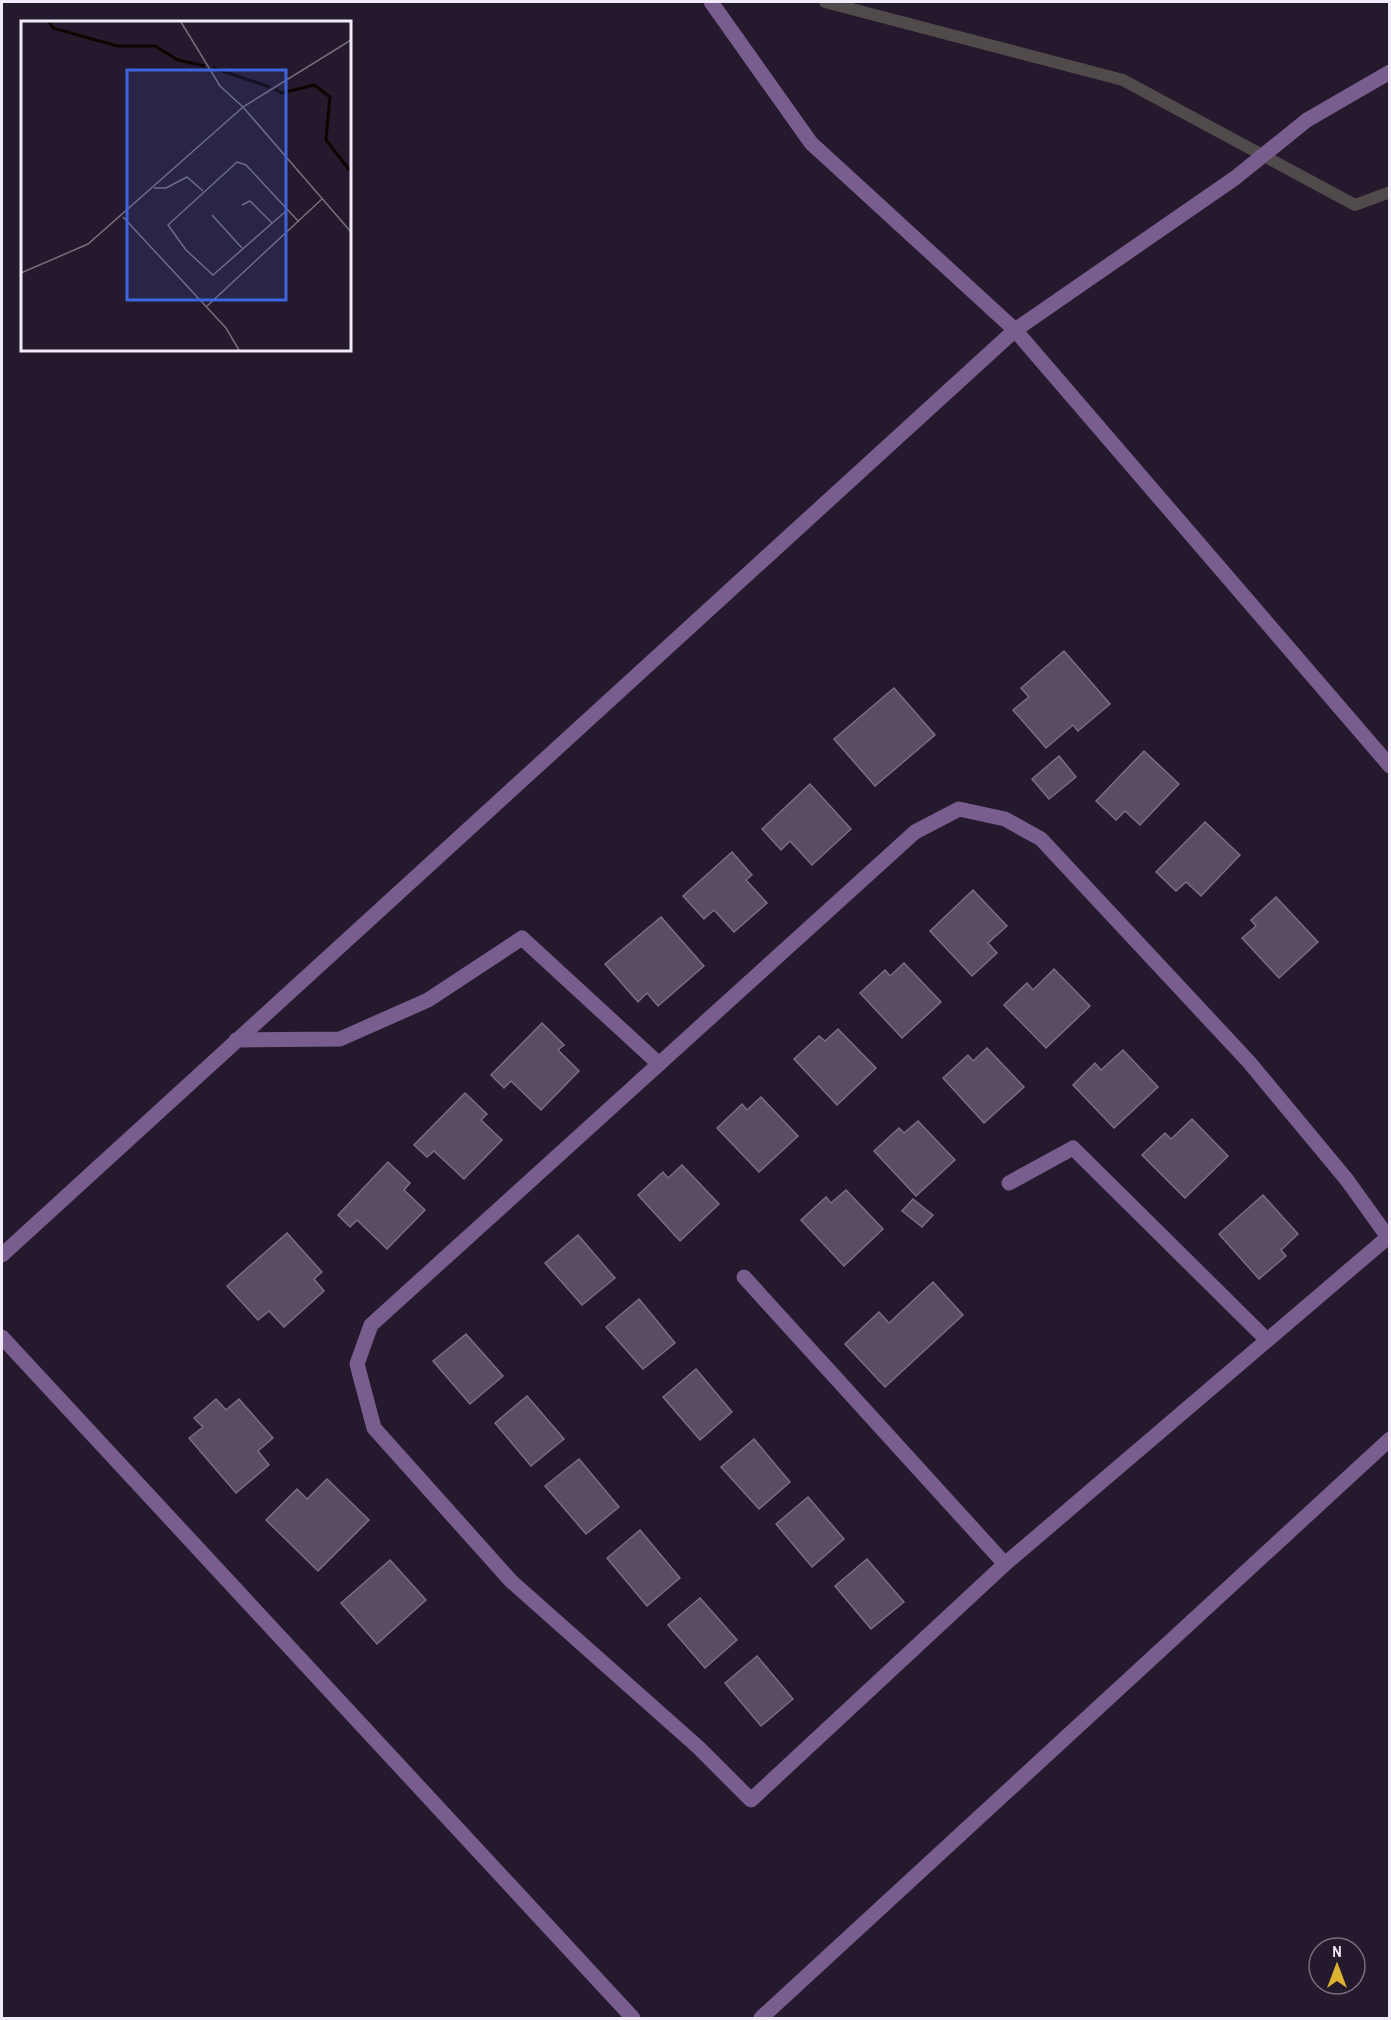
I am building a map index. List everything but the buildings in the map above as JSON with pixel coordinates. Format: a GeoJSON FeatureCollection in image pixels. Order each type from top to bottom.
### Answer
{"type":"FeatureCollection","features":[{"type":"Feature","properties":{"kind":"street"},"geometry":{"type":"LineString","coordinates":[[711,2],[811,142],[1015,330],[1389,766]]}},
{"type":"Feature","properties":{"kind":"street"},"geometry":{"type":"LineString","coordinates":[[2,1255],[1015,330],[1235,178],[1307,120],[1389,72]]}},
{"type":"Feature","properties":{"kind":"street"},"geometry":{"type":"LineString","coordinates":[[959,809],[1005,819],[1041,839],[1249,1062],[1347,1180],[1388,1239],[1005,1564],[752,1800],[698,1747],[511,1581],[374,1428],[357,1364],[371,1325],[915,832],[959,809]]}},
{"type":"Feature","properties":{"kind":"street"},"geometry":{"type":"LineString","coordinates":[[236,1040],[340,1040],[428,1000],[522,939],[659,1064]]}},
{"type":"Feature","properties":{"kind":"street"},"geometry":{"type":"LineString","coordinates":[[1009,1183],[1073,1148],[1267,1340]]}},
{"type":"Feature","properties":{"kind":"street"},"geometry":{"type":"LineString","coordinates":[[744,1277],[1005,1564]]}},
{"type":"Feature","properties":{"kind":"street"},"geometry":{"type":"LineString","coordinates":[[2,1337],[633,2019]]}},
{"type":"Feature","properties":{"kind":"street"},"geometry":{"type":"LineString","coordinates":[[761,2019],[1389,1438]]}},
{"type":"Feature","properties":{"kind":"waterway"},"geometry":{"type":"LineString","coordinates":[[825,2],[1123,80],[1355,205],[1390,192]]}}]}
